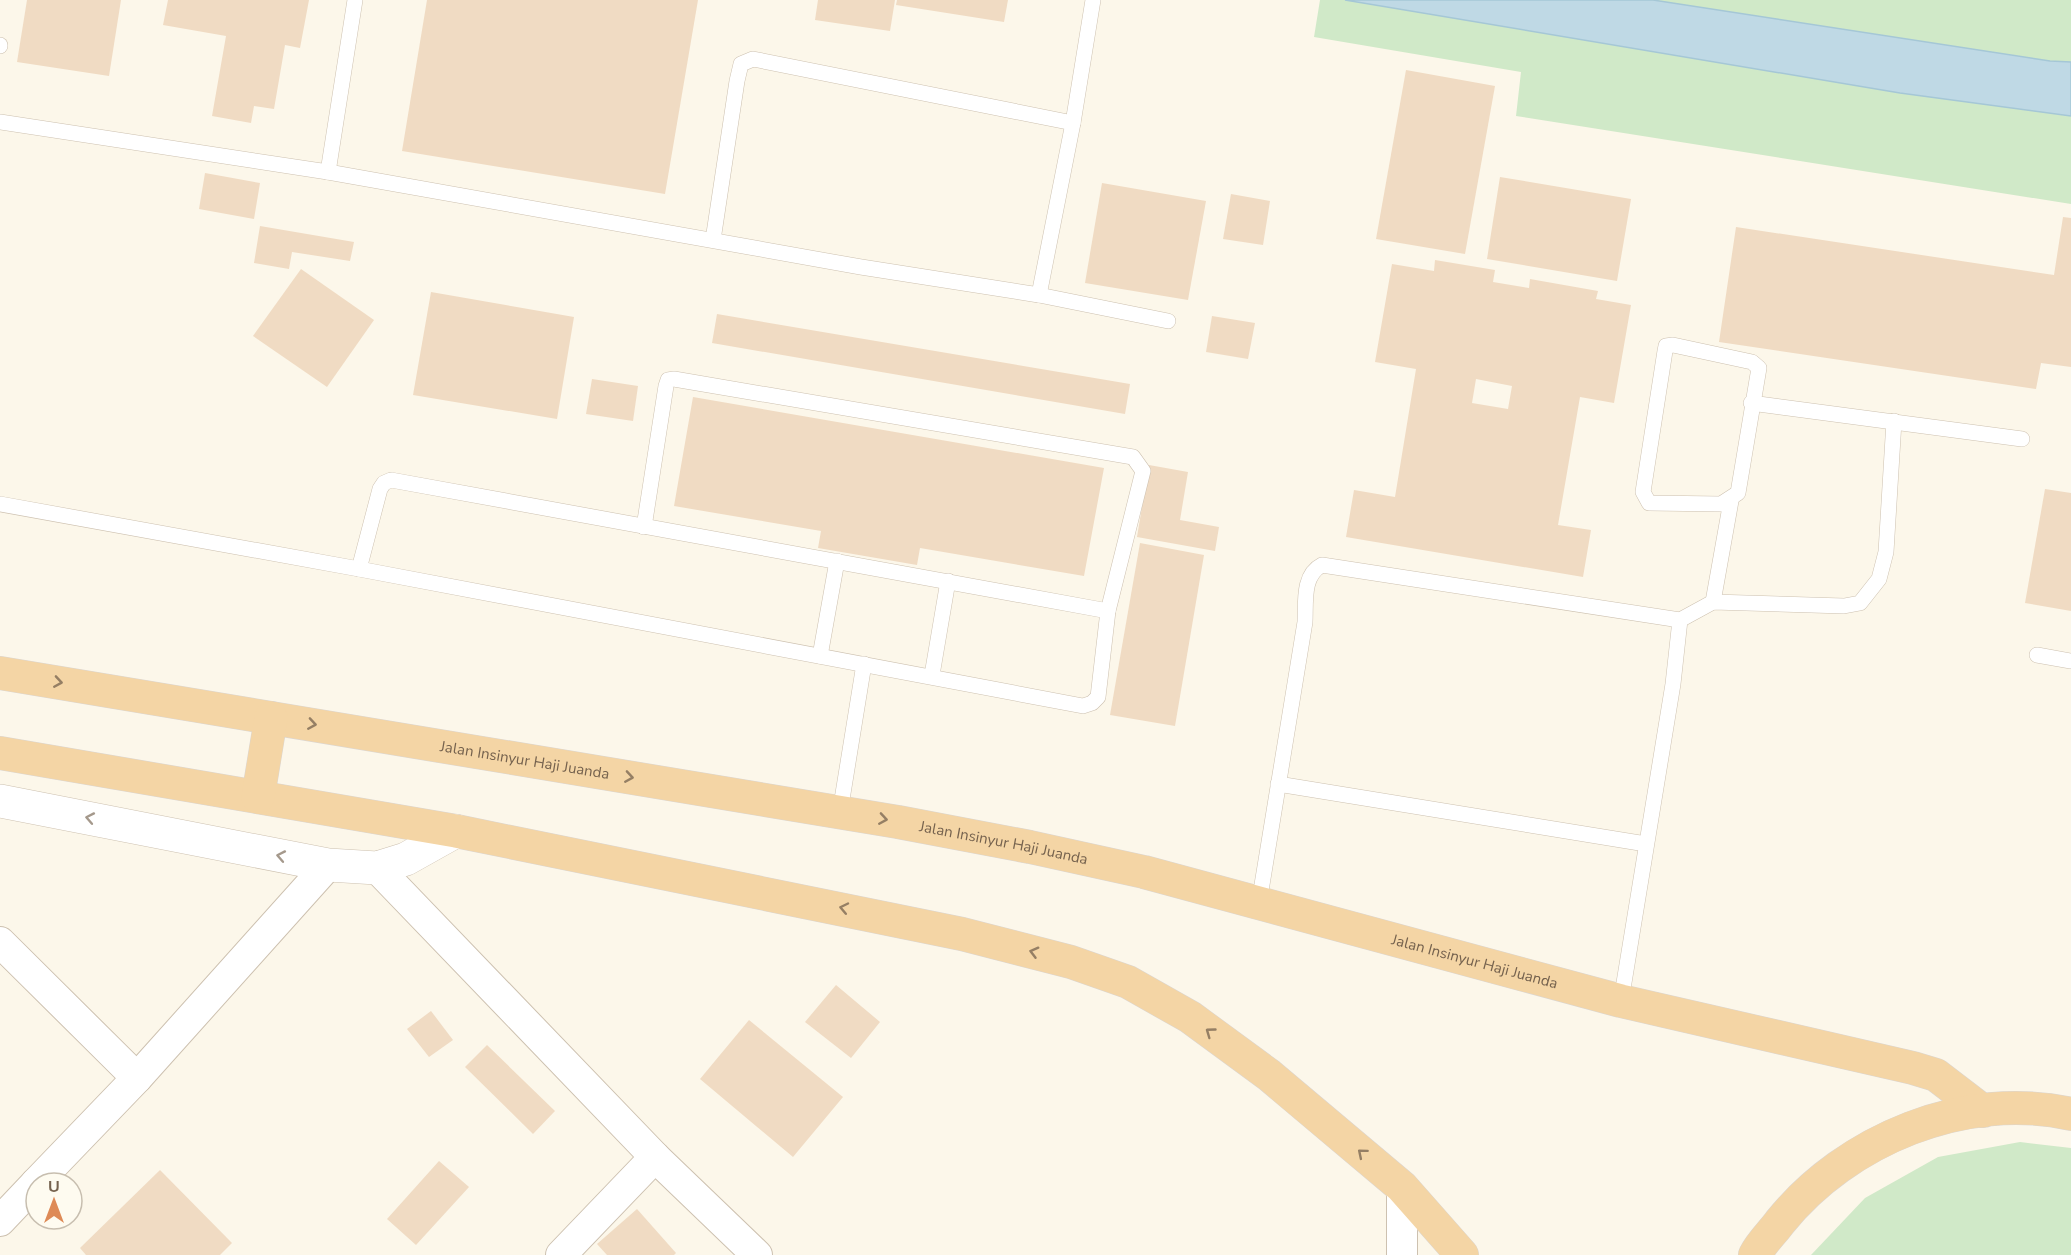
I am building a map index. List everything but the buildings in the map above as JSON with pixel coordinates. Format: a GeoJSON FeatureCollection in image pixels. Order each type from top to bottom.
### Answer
{"type":"FeatureCollection","features":[{"type":"Feature","properties":{"kind":"highway","name":"Jalan Insinyur Haji Juanda"},"geometry":{"type":"LineString","coordinates":[[0,673],[840,812],[1132,869],[1621,1001],[1913,1068],[1935,1075],[1983,1111]]}},
{"type":"Feature","properties":{"kind":"highway"},"geometry":{"type":"LineString","coordinates":[[258,797],[272,718]]}},
{"type":"Feature","properties":{"kind":"highway"},"geometry":{"type":"LineString","coordinates":[[0,753],[456,831],[962,934],[1071,962],[1128,982],[1190,1017],[1269,1075],[1402,1187],[1462,1255]]}},
{"type":"Feature","properties":{"kind":"highway"},"geometry":{"type":"LineString","coordinates":[[1755,1255],[1801,1197],[1855,1155],[1917,1125],[1983,1111],[2024,1109],[2071,1114]]}},
{"type":"Feature","properties":{"kind":"street"},"geometry":{"type":"LineString","coordinates":[[0,801],[328,865],[377,868],[406,859],[456,831]]}},
{"type":"Feature","properties":{"kind":"street"},"geometry":{"type":"LineString","coordinates":[[48,1171],[137,1078],[328,865]]}},
{"type":"Feature","properties":{"kind":"street"},"geometry":{"type":"LineString","coordinates":[[377,868],[655,1157],[757,1255]]}},
{"type":"Feature","properties":{"kind":"street"},"geometry":{"type":"LineString","coordinates":[[0,942],[137,1078]]}},
{"type":"Feature","properties":{"kind":"street"},"geometry":{"type":"LineString","coordinates":[[561,1255],[655,1157]]}},
{"type":"Feature","properties":{"kind":"street"},"geometry":{"type":"LineString","coordinates":[[1402,1187],[1402,1255]]}},
{"type":"Feature","properties":{"kind":"street"},"geometry":{"type":"LineString","coordinates":[[0,1221],[24,1196]]}},
{"type":"Feature","properties":{"kind":"lane"},"geometry":{"type":"LineString","coordinates":[[328,172],[355,0]]}},
{"type":"Feature","properties":{"kind":"lane"},"geometry":{"type":"LineString","coordinates":[[1039,295],[1073,123],[1093,0]]}},
{"type":"Feature","properties":{"kind":"lane"},"geometry":{"type":"LineString","coordinates":[[713,240],[737,81],[741,64],[753,58],[1073,123]]}},
{"type":"Feature","properties":{"kind":"lane"},"geometry":{"type":"LineString","coordinates":[[0,122],[328,172],[1039,295],[1168,321]]}},
{"type":"Feature","properties":{"kind":"lane"},"geometry":{"type":"LineString","coordinates":[[1713,602],[1731,501],[1738,493],[1751,403],[1759,368],[1756,364],[1673,345],[1666,346],[1643,492],[1645,498],[1649,503],[1721,504],[1731,501]]}},
{"type":"Feature","properties":{"kind":"lane"},"geometry":{"type":"LineString","coordinates":[[0,504],[932,675],[1083,706],[1092,703],[1098,697],[1108,611],[1143,471],[1133,457],[674,379],[668,380],[666,386],[644,527]]}},
{"type":"Feature","properties":{"kind":"lane"},"geometry":{"type":"LineString","coordinates":[[1751,403],[2022,439]]}},
{"type":"Feature","properties":{"kind":"lane"},"geometry":{"type":"LineString","coordinates":[[1258,903],[1305,622],[1308,580],[1313,570],[1322,565],[1680,620],[1713,602],[1844,606],[1860,603],[1878,579],[1886,552],[1894,421]]}},
{"type":"Feature","properties":{"kind":"lane"},"geometry":{"type":"LineString","coordinates":[[359,569],[380,489],[384,483],[392,480],[1108,611]]}},
{"type":"Feature","properties":{"kind":"lane"},"geometry":{"type":"LineString","coordinates":[[820,656],[837,561]]}},
{"type":"Feature","properties":{"kind":"lane"},"geometry":{"type":"LineString","coordinates":[[932,675],[948,581]]}},
{"type":"Feature","properties":{"kind":"lane"},"geometry":{"type":"LineString","coordinates":[[1621,1001],[1673,684],[1680,620]]}},
{"type":"Feature","properties":{"kind":"lane"},"geometry":{"type":"LineString","coordinates":[[2037,655],[2071,661]]}},
{"type":"Feature","properties":{"kind":"lane"},"geometry":{"type":"LineString","coordinates":[[840,812],[864,664]]}},
{"type":"Feature","properties":{"kind":"lane"},"geometry":{"type":"LineString","coordinates":[[1278,784],[1646,844]]}},
{"type":"Feature","properties":{"kind":"green space"},"geometry":{"type":"Polygon","coordinates":[[[1320,0],[2071,0],[2071,204],[1516,116],[1521,72],[1314,37],[1320,0]]]}},
{"type":"Feature","properties":{"kind":"green space"},"geometry":{"type":"Polygon","coordinates":[[[2020,1142],[2071,1148],[2071,1255],[1811,1255],[1865,1198],[1938,1157],[2020,1142]]]}},
{"type":"Feature","properties":{"kind":"water"},"geometry":{"type":"Polygon","coordinates":[[[1345,0],[1653,0],[2050,61],[2071,62],[2071,116],[1900,93],[1345,0]]]}}]}
